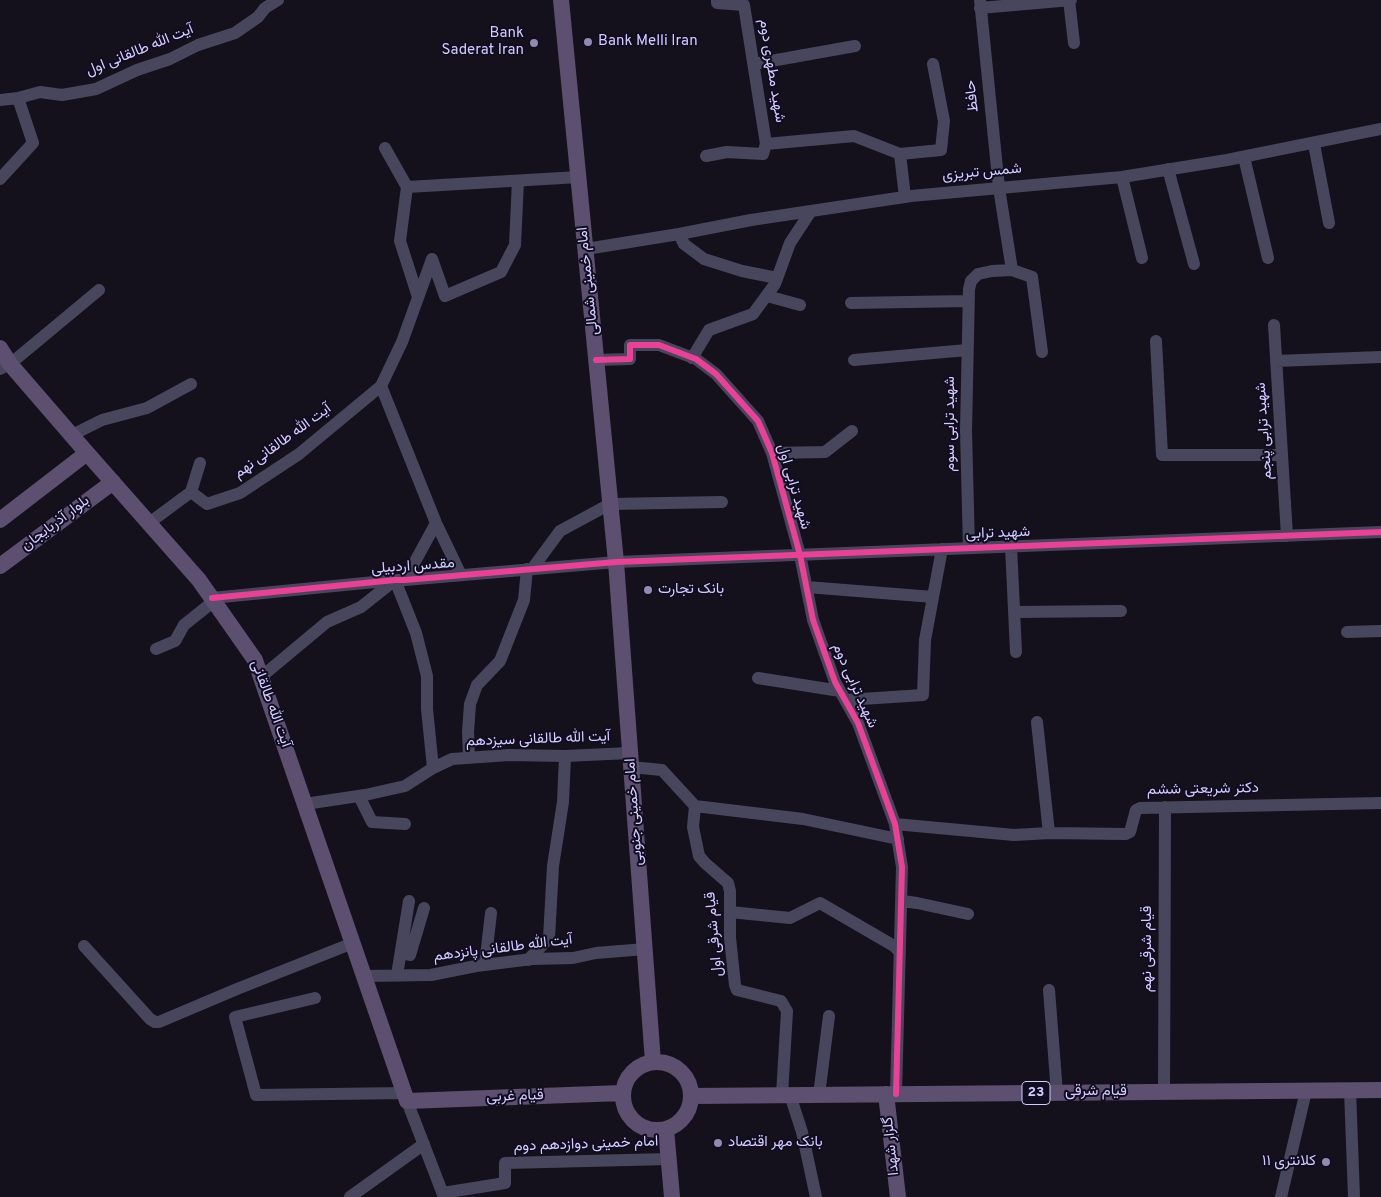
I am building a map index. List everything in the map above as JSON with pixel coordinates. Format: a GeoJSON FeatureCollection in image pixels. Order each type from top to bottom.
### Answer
{"type":"FeatureCollection","features":[{"type":"Feature","properties":{"kind":"main road","name":"امام خمینی شمالی"},"geometry":{"type":"LineString","coordinates":[[562,0],[616,562]]}},
{"type":"Feature","properties":{"kind":"main road","name":"آیت الله طالقانی"},"geometry":{"type":"LineString","coordinates":[[0,348],[5,367],[72,436],[199,580],[255,660],[406,1097]]}},
{"type":"Feature","properties":{"kind":"main road"},"geometry":{"type":"LineString","coordinates":[[0,520],[87,454]]}},
{"type":"Feature","properties":{"kind":"main road","name":"بلوار آذربایجان"},"geometry":{"type":"LineString","coordinates":[[0,566],[113,482]]}},
{"type":"Feature","properties":{"kind":"main road","name":"امام خمینی جنوبی"},"geometry":{"type":"LineString","coordinates":[[616,562],[653,1062]]}},
{"type":"Feature","properties":{"kind":"main road"},"geometry":{"type":"LineString","coordinates":[[653,1062],[665,1062],[676,1067],[684,1074],[690,1084],[692,1096],[690,1107],[685,1117],[677,1125],[666,1130],[655,1131],[635,1123],[627,1114],[623,1104],[622,1092],[632,1072],[642,1065],[653,1062]]}},
{"type":"Feature","properties":{"kind":"main road","name":"قیام شرقی"},"geometry":{"type":"LineString","coordinates":[[692,1096],[1381,1090]]}},
{"type":"Feature","properties":{"kind":"main road","name":"قیام غربی"},"geometry":{"type":"LineString","coordinates":[[406,1097],[622,1092]]}},
{"type":"Feature","properties":{"kind":"main road","name":"گلزار شهدا"},"geometry":{"type":"LineString","coordinates":[[891,1094],[898,1197]]}},
{"type":"Feature","properties":{"kind":"main road"},"geometry":{"type":"LineString","coordinates":[[666,1130],[672,1197]]}},
{"type":"Feature","properties":{"kind":"street","name":"آیت الله طالقانی اول"},"geometry":{"type":"LineString","coordinates":[[0,100],[18,98],[40,92],[62,95],[96,89],[137,70],[170,59],[198,44],[235,33],[258,17],[265,8],[278,0]]}},
{"type":"Feature","properties":{"kind":"street","name":"شهید مطهری دوم"},"geometry":{"type":"LineString","coordinates":[[717,0],[717,3],[744,4],[766,144]]}},
{"type":"Feature","properties":{"kind":"street"},"geometry":{"type":"LineString","coordinates":[[980,4],[1070,0],[1074,43]]}},
{"type":"Feature","properties":{"kind":"street","name":"حافظ"},"geometry":{"type":"LineString","coordinates":[[980,4],[999,188],[1012,270]]}},
{"type":"Feature","properties":{"kind":"street"},"geometry":{"type":"LineString","coordinates":[[754,64],[855,46]]}},
{"type":"Feature","properties":{"kind":"street"},"geometry":{"type":"LineString","coordinates":[[706,156],[727,152],[763,154],[766,144],[854,136],[900,154],[941,150],[944,121],[933,64]]}},
{"type":"Feature","properties":{"kind":"street"},"geometry":{"type":"LineString","coordinates":[[0,180],[33,143],[18,98]]}},
{"type":"Feature","properties":{"kind":"street","name":"شمس تبریزی"},"geometry":{"type":"LineString","coordinates":[[586,249],[905,197],[1122,177],[1244,157],[1381,129]]}},
{"type":"Feature","properties":{"kind":"street"},"geometry":{"type":"LineString","coordinates":[[1314,144],[1329,223]]}},
{"type":"Feature","properties":{"kind":"street"},"geometry":{"type":"LineString","coordinates":[[385,148],[407,187],[400,241],[418,297]]}},
{"type":"Feature","properties":{"kind":"street"},"geometry":{"type":"LineString","coordinates":[[900,154],[905,197]]}},
{"type":"Feature","properties":{"kind":"street"},"geometry":{"type":"LineString","coordinates":[[1244,157],[1268,258]]}},
{"type":"Feature","properties":{"kind":"street"},"geometry":{"type":"LineString","coordinates":[[1168,169],[1194,264]]}},
{"type":"Feature","properties":{"kind":"street"},"geometry":{"type":"LineString","coordinates":[[407,187],[579,177]]}},
{"type":"Feature","properties":{"kind":"street"},"geometry":{"type":"LineString","coordinates":[[1122,177],[1142,258]]}},
{"type":"Feature","properties":{"kind":"street"},"geometry":{"type":"LineString","coordinates":[[461,575],[436,523],[381,386],[402,342],[432,259],[445,296],[501,272],[515,245],[518,181]]}},
{"type":"Feature","properties":{"kind":"street"},"geometry":{"type":"LineString","coordinates":[[692,358],[710,330],[753,314],[776,284],[790,244],[811,211]]}},
{"type":"Feature","properties":{"kind":"street"},"geometry":{"type":"LineString","coordinates":[[678,234],[684,244],[704,259],[742,271],[777,278]]}},
{"type":"Feature","properties":{"kind":"street"},"geometry":{"type":"LineString","coordinates":[[1012,270],[1032,277],[1042,352]]}},
{"type":"Feature","properties":{"kind":"street","name":"شهید ترابی سوم"},"geometry":{"type":"LineString","coordinates":[[969,548],[966,431],[968,301],[971,281],[978,274],[1012,270]]}},
{"type":"Feature","properties":{"kind":"street"},"geometry":{"type":"LineString","coordinates":[[5,367],[99,290]]}},
{"type":"Feature","properties":{"kind":"street"},"geometry":{"type":"LineString","coordinates":[[767,296],[800,305]]}},
{"type":"Feature","properties":{"kind":"street"},"geometry":{"type":"LineString","coordinates":[[851,303],[968,301]]}},
{"type":"Feature","properties":{"kind":"street","name":"شهید ترابی پنجم"},"geometry":{"type":"LineString","coordinates":[[1274,324],[1287,536]]}},
{"type":"Feature","properties":{"kind":"street"},"geometry":{"type":"LineString","coordinates":[[1156,341],[1162,455],[1282,454]]}},
{"type":"Feature","properties":{"kind":"street","name":"شهید ترابی اول"},"geometry":{"type":"LineString","coordinates":[[596,360],[630,359],[630,345],[659,345],[692,358],[716,374],[758,421],[772,454],[800,555]]}},
{"type":"Feature","properties":{"kind":"street"},"geometry":{"type":"LineString","coordinates":[[854,360],[967,350]]}},
{"type":"Feature","properties":{"kind":"street"},"geometry":{"type":"LineString","coordinates":[[1276,360],[1381,357]]}},
{"type":"Feature","properties":{"kind":"street"},"geometry":{"type":"LineString","coordinates":[[72,436],[102,420],[147,408],[191,384]]}},
{"type":"Feature","properties":{"kind":"street","name":"آیت الله طالقانی نهم"},"geometry":{"type":"LineString","coordinates":[[191,492],[207,504],[240,493],[299,454],[381,386]]}},
{"type":"Feature","properties":{"kind":"street"},"geometry":{"type":"LineString","coordinates":[[772,454],[825,452],[852,431]]}},
{"type":"Feature","properties":{"kind":"street"},"geometry":{"type":"LineString","coordinates":[[149,523],[191,492],[200,463]]}},
{"type":"Feature","properties":{"kind":"street"},"geometry":{"type":"LineString","coordinates":[[469,756],[470,704],[477,685],[500,660],[524,600],[529,569],[560,531],[610,504],[722,502]]}},
{"type":"Feature","properties":{"kind":"street"},"geometry":{"type":"LineString","coordinates":[[261,677],[327,622],[362,607],[400,580],[436,523]]}},
{"type":"Feature","properties":{"kind":"street","name":"شهید ترابی"},"geometry":{"type":"LineString","coordinates":[[616,562],[1381,532]]}},
{"type":"Feature","properties":{"kind":"street"},"geometry":{"type":"LineString","coordinates":[[1012,546],[1016,652]]}},
{"type":"Feature","properties":{"kind":"street"},"geometry":{"type":"LineString","coordinates":[[758,678],[843,695],[923,696],[925,640],[942,549]]}},
{"type":"Feature","properties":{"kind":"street","name":"شهید ترابی دوم"},"geometry":{"type":"LineString","coordinates":[[800,555],[814,620],[835,682],[858,723],[895,824],[898,839],[902,867],[902,901],[891,1094]]}},
{"type":"Feature","properties":{"kind":"street","name":"مقدس اردبیلی"},"geometry":{"type":"LineString","coordinates":[[213,600],[400,580],[616,562]]}},
{"type":"Feature","properties":{"kind":"street"},"geometry":{"type":"LineString","coordinates":[[400,580],[427,676],[433,768]]}},
{"type":"Feature","properties":{"kind":"street"},"geometry":{"type":"LineString","coordinates":[[807,587],[933,597]]}},
{"type":"Feature","properties":{"kind":"street"},"geometry":{"type":"LineString","coordinates":[[156,649],[175,641],[184,625],[213,600]]}},
{"type":"Feature","properties":{"kind":"street"},"geometry":{"type":"LineString","coordinates":[[1015,612],[1121,611]]}},
{"type":"Feature","properties":{"kind":"street"},"geometry":{"type":"LineString","coordinates":[[1347,632],[1381,631]]}},
{"type":"Feature","properties":{"kind":"street"},"geometry":{"type":"LineString","coordinates":[[1037,722],[1050,833]]}},
{"type":"Feature","properties":{"kind":"street","name":"آیت الله طالقانی سیزدهم"},"geometry":{"type":"LineString","coordinates":[[305,804],[359,796],[405,786],[433,768],[452,759],[469,756],[565,756],[631,760],[662,770],[696,806]]}},
{"type":"Feature","properties":{"kind":"street"},"geometry":{"type":"LineString","coordinates":[[528,960],[549,938],[553,866],[563,802],[565,756]]}},
{"type":"Feature","properties":{"kind":"street"},"geometry":{"type":"LineString","coordinates":[[359,796],[372,822],[405,824]]}},
{"type":"Feature","properties":{"kind":"street","name":"دکتر شریعتی ششم"},"geometry":{"type":"LineString","coordinates":[[895,824],[1005,834],[1126,834],[1130,832],[1136,810],[1140,808],[1381,804]]}},
{"type":"Feature","properties":{"kind":"street"},"geometry":{"type":"LineString","coordinates":[[696,806],[803,819],[898,839]]}},
{"type":"Feature","properties":{"kind":"street","name":"قیام شرقی اول"},"geometry":{"type":"LineString","coordinates":[[696,806],[693,827],[699,856],[704,864],[728,883],[730,891],[730,938],[737,990],[781,1001],[787,1011],[786,1095]]}},
{"type":"Feature","properties":{"kind":"street","name":"قیام شرقی نهم"},"geometry":{"type":"LineString","coordinates":[[1164,1092],[1165,807]]}},
{"type":"Feature","properties":{"kind":"street"},"geometry":{"type":"LineString","coordinates":[[397,975],[408,901]]}},
{"type":"Feature","properties":{"kind":"street"},"geometry":{"type":"LineString","coordinates":[[902,901],[968,914]]}},
{"type":"Feature","properties":{"kind":"street"},"geometry":{"type":"LineString","coordinates":[[730,912],[790,918],[820,903],[894,946],[900,952]]}},
{"type":"Feature","properties":{"kind":"street"},"geometry":{"type":"LineString","coordinates":[[401,953],[410,955],[424,908]]}},
{"type":"Feature","properties":{"kind":"street"},"geometry":{"type":"LineString","coordinates":[[485,965],[491,913]]}},
{"type":"Feature","properties":{"kind":"street"},"geometry":{"type":"LineString","coordinates":[[84,946],[150,1019],[160,1022],[353,943]]}},
{"type":"Feature","properties":{"kind":"street","name":"آیت الله طالقانی پانزدهم"},"geometry":{"type":"LineString","coordinates":[[364,976],[431,975],[485,965],[528,960],[572,958],[596,953],[645,949]]}},
{"type":"Feature","properties":{"kind":"street"},"geometry":{"type":"LineString","coordinates":[[1049,990],[1056,1093]]}},
{"type":"Feature","properties":{"kind":"street"},"geometry":{"type":"LineString","coordinates":[[316,998],[235,1017],[256,1095],[406,1097],[444,1195]]}},
{"type":"Feature","properties":{"kind":"street"},"geometry":{"type":"LineString","coordinates":[[819,1095],[829,1016]]}},
{"type":"Feature","properties":{"kind":"street"},"geometry":{"type":"LineString","coordinates":[[1350,1090],[1354,1197]]}},
{"type":"Feature","properties":{"kind":"street"},"geometry":{"type":"LineString","coordinates":[[1281,1197],[1306,1091]]}},
{"type":"Feature","properties":{"kind":"street"},"geometry":{"type":"LineString","coordinates":[[786,1095],[802,1132],[816,1197]]}},
{"type":"Feature","properties":{"kind":"street"},"geometry":{"type":"LineString","coordinates":[[350,1197],[424,1144]]}},
{"type":"Feature","properties":{"kind":"street","name":"امام خمینی دوازدهم دوم"},"geometry":{"type":"LineString","coordinates":[[444,1195],[505,1183],[505,1164],[669,1159]]}},
{"type":"Feature","properties":{"kind":"cycle path"},"geometry":{"type":"LineString","coordinates":[[596,360],[630,359],[630,345],[659,345],[696,359],[716,374],[758,421],[772,453],[800,555],[813,620],[835,682],[858,723],[895,824],[902,867],[896,1094]]}},
{"type":"Feature","properties":{"kind":"cycle path"},"geometry":{"type":"LineString","coordinates":[[212,598],[395,580],[616,562],[1381,532]]}},
{"type":"Feature","properties":{"kind":"place","name":"Bank Melli Iran"},"geometry":{"type":"Point","coordinates":[588,42]}},
{"type":"Feature","properties":{"kind":"place","name":"Bank Saderat Iran"},"geometry":{"type":"Point","coordinates":[534,43]}},
{"type":"Feature","properties":{"kind":"place","name":"بانک تجارت"},"geometry":{"type":"Point","coordinates":[648,590]}},
{"type":"Feature","properties":{"kind":"place","name":"بانک مهر اقتصاد"},"geometry":{"type":"Point","coordinates":[718,1143]}},
{"type":"Feature","properties":{"kind":"place","name":"کلانتری ۱۱"},"geometry":{"type":"Point","coordinates":[1326,1162]}}]}
